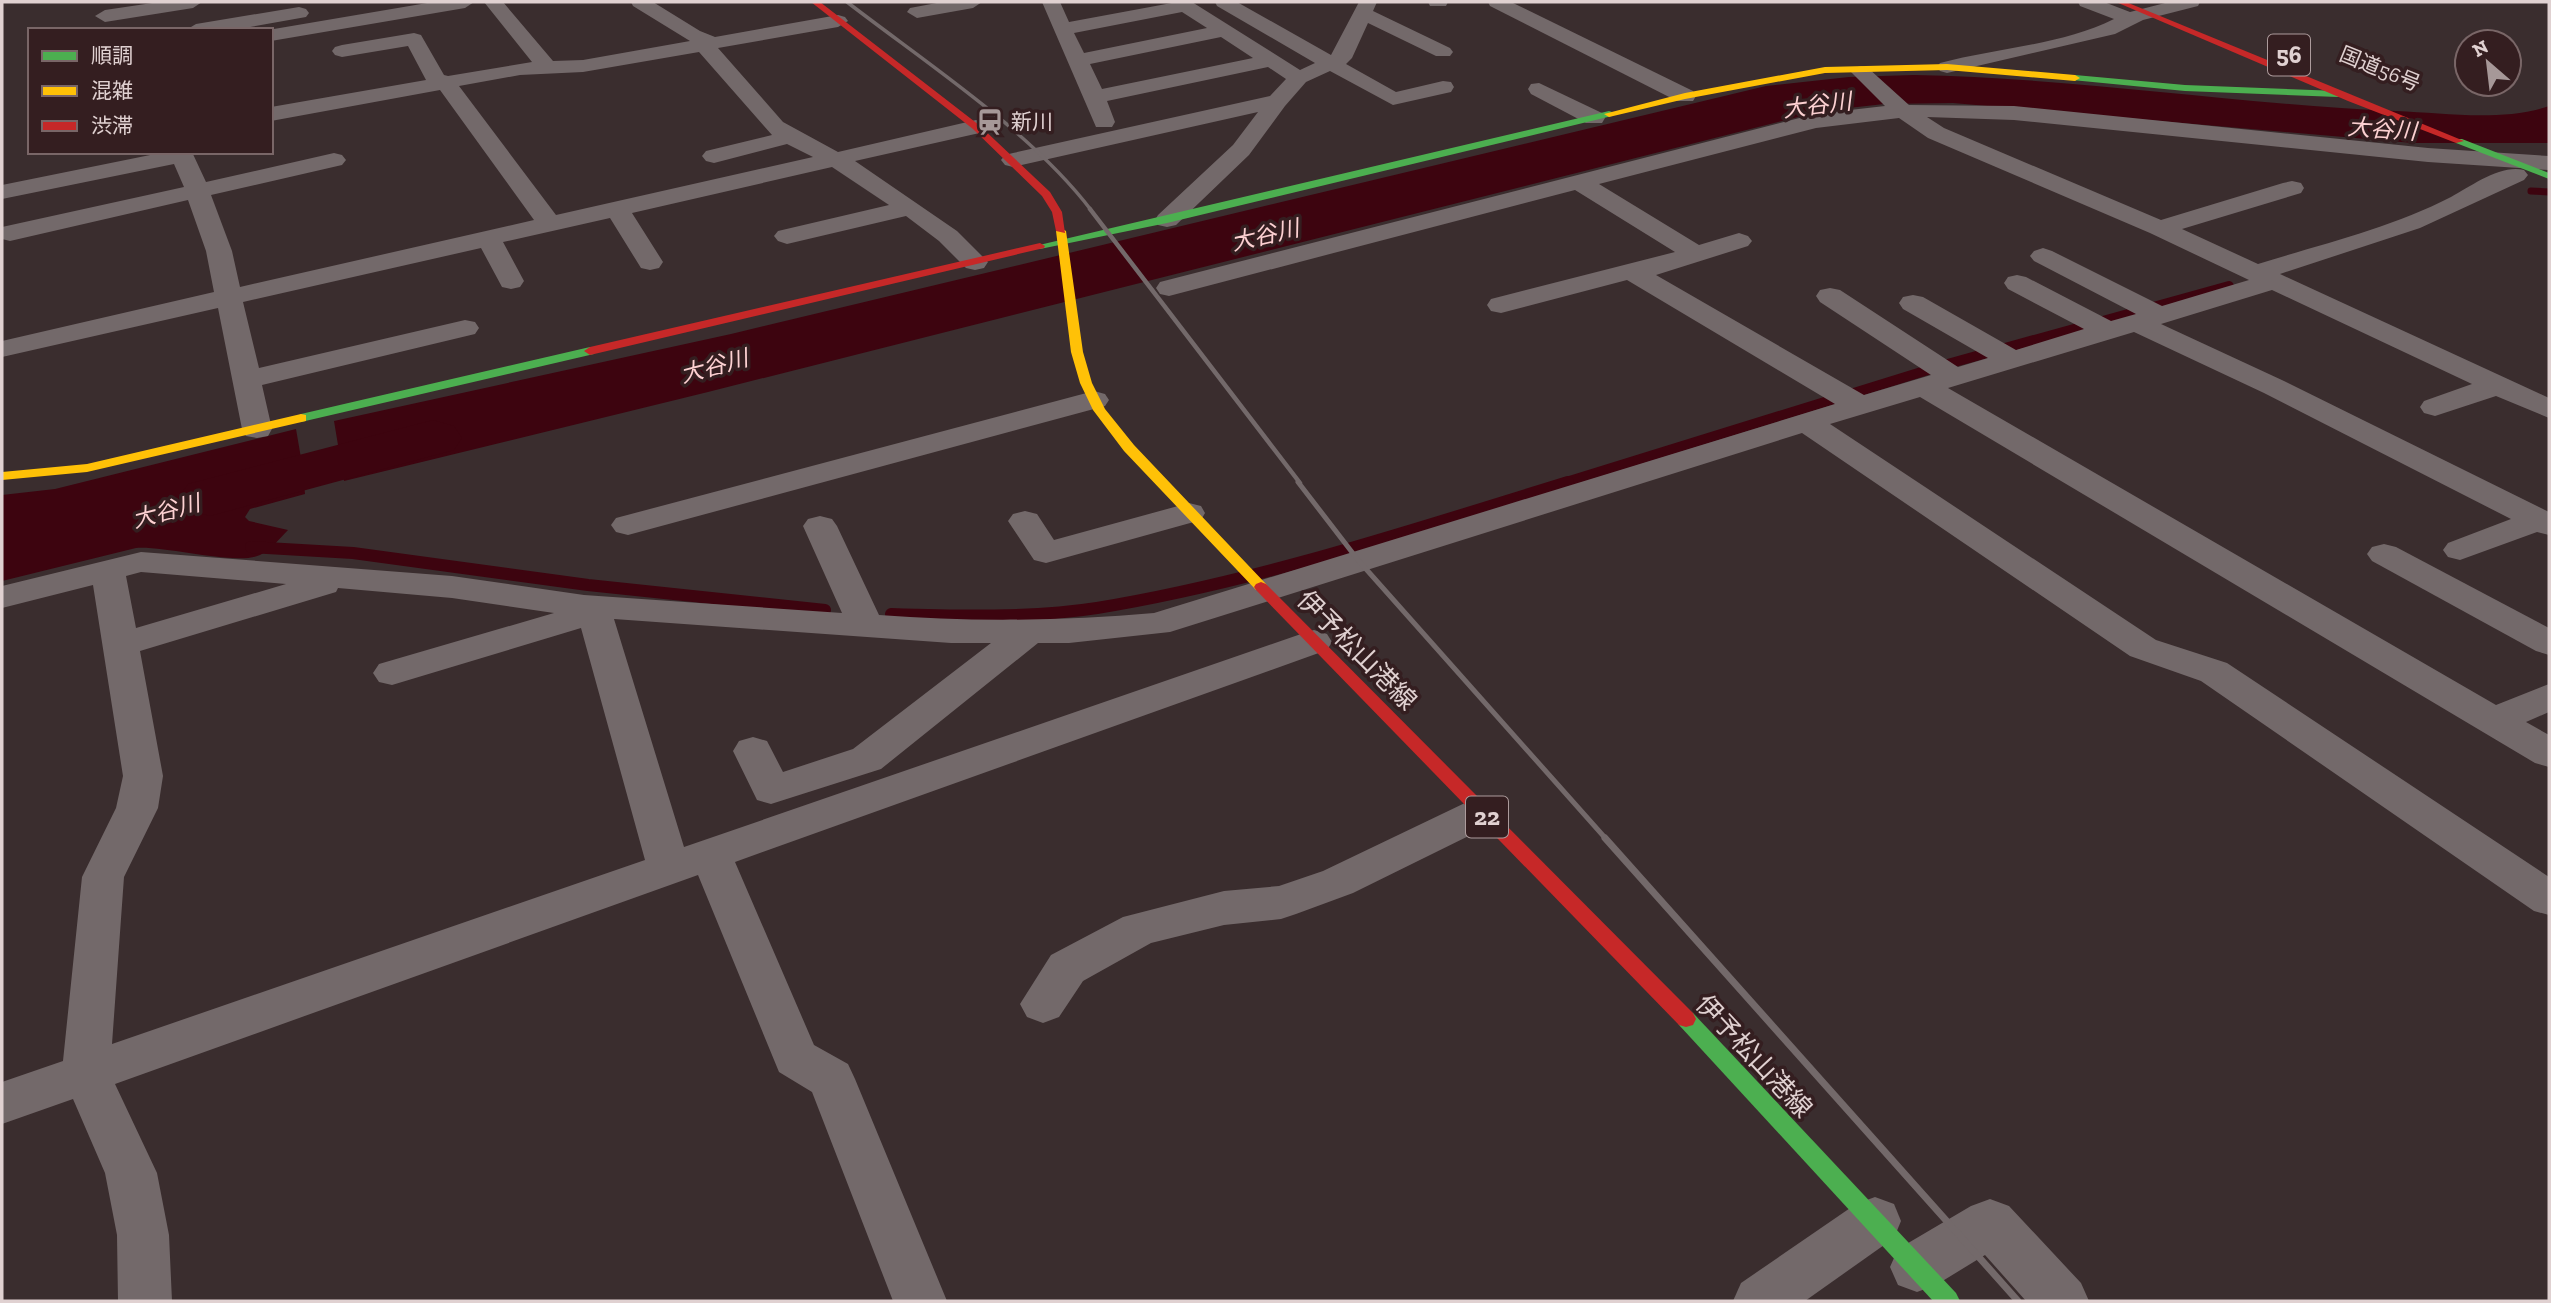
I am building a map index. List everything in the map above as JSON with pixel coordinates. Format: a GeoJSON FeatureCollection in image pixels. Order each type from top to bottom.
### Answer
{"type":"FeatureCollection","features":[{"type":"Feature","properties":{"kind":"main road","name":"伊予松山港線"},"geometry":{"type":"LineString","coordinates":[[815,2],[976,127],[1046,194],[1057,212],[1064,244],[1077,352],[1099,410],[1129,447],[1263,590],[1701,1034],[1932,1284]]}},
{"type":"Feature","properties":{"kind":"main road","name":"56"},"geometry":{"type":"LineString","coordinates":[[2146,8],[2275,49]]}},
{"type":"Feature","properties":{"kind":"main road","name":"国道56号"},"geometry":{"type":"LineString","coordinates":[[2146,8],[2344,97],[2514,160],[2549,176]]}},
{"type":"Feature","properties":{"kind":"main road"},"geometry":{"type":"LineString","coordinates":[[2,476],[88,468],[975,262],[1064,244],[1685,96],[1796,74],[1947,67],[2185,88],[2344,97]]}},
{"type":"Feature","properties":{"kind":"street"},"geometry":{"type":"LineString","coordinates":[[110,16],[193,2]]}},
{"type":"Feature","properties":{"kind":"street"},"geometry":{"type":"LineString","coordinates":[[208,28],[367,2]]}},
{"type":"Feature","properties":{"kind":"street"},"geometry":{"type":"LineString","coordinates":[[273,35],[465,2]]}},
{"type":"Feature","properties":{"kind":"street"},"geometry":{"type":"LineString","coordinates":[[493,2],[542,61],[541,66]]}},
{"type":"Feature","properties":{"kind":"street"},"geometry":{"type":"LineString","coordinates":[[640,2],[708,44],[767,120],[789,137],[837,160],[910,208],[948,236],[975,262]]}},
{"type":"Feature","properties":{"kind":"street"},"geometry":{"type":"LineString","coordinates":[[918,8],[973,2]]}},
{"type":"Feature","properties":{"kind":"street"},"geometry":{"type":"LineString","coordinates":[[1051,2],[1097,97],[1110,140]]}},
{"type":"Feature","properties":{"kind":"street"},"geometry":{"type":"LineString","coordinates":[[1224,2],[1393,99],[1443,87]]}},
{"type":"Feature","properties":{"kind":"street"},"geometry":{"type":"LineString","coordinates":[[1497,2],[1685,96]]}},
{"type":"Feature","properties":{"kind":"street"},"geometry":{"type":"LineString","coordinates":[[2087,2],[2146,8],[2192,2]]}},
{"type":"Feature","properties":{"kind":"street"},"geometry":{"type":"LineString","coordinates":[[1062,29],[1185,6],[1299,78]]}},
{"type":"Feature","properties":{"kind":"street"},"geometry":{"type":"LineString","coordinates":[[1167,219],[1241,150],[1277,101],[1299,78],[1342,58],[1365,8],[1443,52]]}},
{"type":"Feature","properties":{"kind":"street"},"geometry":{"type":"LineString","coordinates":[[1947,67],[2108,30],[2146,8]]}},
{"type":"Feature","properties":{"kind":"street"},"geometry":{"type":"LineString","coordinates":[[273,114],[441,82],[541,66],[583,66],[838,21]]}},
{"type":"Feature","properties":{"kind":"street"},"geometry":{"type":"LineString","coordinates":[[1082,69],[1224,31]]}},
{"type":"Feature","properties":{"kind":"street"},"geometry":{"type":"LineString","coordinates":[[342,51],[414,38],[441,82],[550,225]]}},
{"type":"Feature","properties":{"kind":"street"},"geometry":{"type":"LineString","coordinates":[[1082,69],[1246,46]]}},
{"type":"Feature","properties":{"kind":"street"},"geometry":{"type":"LineString","coordinates":[[1097,97],[1272,60]]}},
{"type":"Feature","properties":{"kind":"street"},"geometry":{"type":"LineString","coordinates":[[1859,70],[1901,109],[1936,133],[2159,228],[2549,409]]}},
{"type":"Feature","properties":{"kind":"street"},"geometry":{"type":"LineString","coordinates":[[1539,89],[1594,118]]}},
{"type":"Feature","properties":{"kind":"street"},"geometry":{"type":"LineString","coordinates":[[1013,160],[1277,101]]}},
{"type":"Feature","properties":{"kind":"street"},"geometry":{"type":"LineString","coordinates":[[1169,288],[1815,121],[1901,109],[2014,113],[2428,155],[2514,160],[2546,157]]}},
{"type":"Feature","properties":{"kind":"street"},"geometry":{"type":"LineString","coordinates":[[2,349],[976,127]]}},
{"type":"Feature","properties":{"kind":"street"},"geometry":{"type":"LineString","coordinates":[[714,156],[789,137]]}},
{"type":"Feature","properties":{"kind":"street"},"geometry":{"type":"LineString","coordinates":[[2,192],[180,154],[219,251],[257,429]]}},
{"type":"Feature","properties":{"kind":"street"},"geometry":{"type":"LineString","coordinates":[[10,233],[334,160]]}},
{"type":"Feature","properties":{"kind":"street"},"geometry":{"type":"LineString","coordinates":[[2,597],[141,562],[452,587],[599,611],[951,632],[1069,632],[1157,624],[1859,405],[2133,323],[2266,277],[2463,202],[2500,180],[2514,160]]}},
{"type":"Feature","properties":{"kind":"street"},"geometry":{"type":"LineString","coordinates":[[1580,183],[1694,253]]}},
{"type":"Feature","properties":{"kind":"street"},"geometry":{"type":"LineString","coordinates":[[2159,228],[2292,188]]}},
{"type":"Feature","properties":{"kind":"street"},"geometry":{"type":"LineString","coordinates":[[787,236],[910,208]]}},
{"type":"Feature","properties":{"kind":"street"},"geometry":{"type":"LineString","coordinates":[[618,210],[650,262]]}},
{"type":"Feature","properties":{"kind":"street"},"geometry":{"type":"LineString","coordinates":[[489,239],[511,281]]}},
{"type":"Feature","properties":{"kind":"street"},"geometry":{"type":"LineString","coordinates":[[1501,305],[1612,274],[1633,272],[1739,241]]}},
{"type":"Feature","properties":{"kind":"street"},"geometry":{"type":"LineString","coordinates":[[2043,256],[2080,265],[2133,323]]}},
{"type":"Feature","properties":{"kind":"street"},"geometry":{"type":"LineString","coordinates":[[1633,272],[1859,405]]}},
{"type":"Feature","properties":{"kind":"street"},"geometry":{"type":"LineString","coordinates":[[2017,283],[2133,323],[2274,387],[2544,523]]}},
{"type":"Feature","properties":{"kind":"street"},"geometry":{"type":"LineString","coordinates":[[1830,296],[1938,381],[2549,753]]}},
{"type":"Feature","properties":{"kind":"street"},"geometry":{"type":"LineString","coordinates":[[1913,303],[2011,359]]}},
{"type":"Feature","properties":{"kind":"street"},"geometry":{"type":"LineString","coordinates":[[247,380],[465,328]]}},
{"type":"Feature","properties":{"kind":"street"},"geometry":{"type":"LineString","coordinates":[[2434,407],[2498,385]]}},
{"type":"Feature","properties":{"kind":"street"},"geometry":{"type":"LineString","coordinates":[[628,525],[1094,400]]}},
{"type":"Feature","properties":{"kind":"street"},"geometry":{"type":"LineString","coordinates":[[1806,422],[2143,648],[2214,672],[2549,899]]}},
{"type":"Feature","properties":{"kind":"street"},"geometry":{"type":"LineString","coordinates":[[1025,521],[1046,553],[1189,513]]}},
{"type":"Feature","properties":{"kind":"street"},"geometry":{"type":"LineString","coordinates":[[2460,550],[2544,523]]}},
{"type":"Feature","properties":{"kind":"street"},"geometry":{"type":"LineString","coordinates":[[820,526],[865,625]]}},
{"type":"Feature","properties":{"kind":"street"},"geometry":{"type":"LineString","coordinates":[[2397,568],[2549,643]]}},
{"type":"Feature","properties":{"kind":"street"},"geometry":{"type":"LineString","coordinates":[[108,570],[144,776],[137,808],[103,877],[86,1074],[131,1173],[143,1235],[145,1301]]}},
{"type":"Feature","properties":{"kind":"street"},"geometry":{"type":"LineString","coordinates":[[121,645],[346,578]]}},
{"type":"Feature","properties":{"kind":"street"},"geometry":{"type":"LineString","coordinates":[[392,673],[599,611]]}},
{"type":"Feature","properties":{"kind":"street"},"geometry":{"type":"LineString","coordinates":[[599,611],[690,862],[796,1058],[831,1079],[920,1301]]}},
{"type":"Feature","properties":{"kind":"street"},"geometry":{"type":"LineString","coordinates":[[753,751],[771,790],[867,759],[1029,632]]}},
{"type":"Feature","properties":{"kind":"street"},"geometry":{"type":"LineString","coordinates":[[2,1103],[1314,642]]}},
{"type":"Feature","properties":{"kind":"street"},"geometry":{"type":"LineString","coordinates":[[2494,721],[2549,697]]}},
{"type":"Feature","properties":{"kind":"street"},"geometry":{"type":"LineString","coordinates":[[1043,1004],[1067,968],[1139,929],[1224,908],[1281,902],[1338,882],[1482,812]]}},
{"type":"Feature","properties":{"kind":"street"},"geometry":{"type":"LineString","coordinates":[[1760,1301],[1875,1221]]}},
{"type":"Feature","properties":{"kind":"street"},"geometry":{"type":"LineString","coordinates":[[1932,1284],[1990,1223],[2062,1301]]}},
{"type":"Feature","properties":{"kind":"water"},"geometry":{"type":"Polygon","coordinates":[[[1914,75],[2035,81],[2336,108],[2454,115],[2512,114],[2549,106],[2549,143],[2413,143],[1953,103],[1884,104],[1822,111],[344,481],[334,421],[731,334],[1766,86],[1849,77],[1914,75]]]}},
{"type":"Feature","properties":{"kind":"water"},"geometry":{"type":"Polygon","coordinates":[[[296,429],[301,458],[293,460],[294,464],[302,463],[305,494],[250,509],[245,517],[249,521],[288,530],[264,553],[249,558],[235,558],[136,548],[2,581],[2,495],[55,489],[296,429]]]}},
{"type":"Feature","properties":{"kind":"waterway"},"geometry":{"type":"LineString","coordinates":[[2531,191],[2549,192]]}},
{"type":"Feature","properties":{"kind":"waterway"},"geometry":{"type":"LineString","coordinates":[[1563,483],[1944,365],[2229,286]]}},
{"type":"Feature","properties":{"kind":"waterway","name":"大谷川"},"geometry":{"type":"LineString","coordinates":[[210,497],[433,438]]}},
{"type":"Feature","properties":{"kind":"waterway"},"geometry":{"type":"LineString","coordinates":[[891,614],[1021,615],[1097,608],[1157,597],[1335,553],[1568,482]]}},
{"type":"Feature","properties":{"kind":"waterway"},"geometry":{"type":"LineString","coordinates":[[251,547],[353,553],[588,585],[825,610]]}},
{"type":"Feature","properties":{"kind":"railway"},"geometry":{"type":"LineString","coordinates":[[847,2],[1008,126],[1067,181],[1091,210]]}},
{"type":"Feature","properties":{"kind":"railway"},"geometry":{"type":"LineString","coordinates":[[1090,209],[1300,483]]}},
{"type":"Feature","properties":{"kind":"railway"},"geometry":{"type":"LineString","coordinates":[[1298,482],[1358,560],[1607,840]]}},
{"type":"Feature","properties":{"kind":"railway"},"geometry":{"type":"LineString","coordinates":[[1605,838],[2018,1301]]}},
{"type":"Feature","properties":{"kind":"traffic: fast"},"geometry":{"type":"LineString","coordinates":[[2075,78],[2185,88],[2338,94]]}},
{"type":"Feature","properties":{"kind":"traffic: fast"},"geometry":{"type":"LineString","coordinates":[[1040,246],[1167,220],[1609,114]]}},
{"type":"Feature","properties":{"kind":"traffic: fast"},"geometry":{"type":"LineString","coordinates":[[2459,141],[2549,176]]}},
{"type":"Feature","properties":{"kind":"traffic: fast"},"geometry":{"type":"LineString","coordinates":[[301,418],[590,351]]}},
{"type":"Feature","properties":{"kind":"traffic: fast"},"geometry":{"type":"LineString","coordinates":[[1686,1019],[1948,1301]]}},
{"type":"Feature","properties":{"kind":"traffic: slow"},"geometry":{"type":"LineString","coordinates":[[1609,114],[1685,96],[1825,70],[1947,67],[2075,78]]}},
{"type":"Feature","properties":{"kind":"traffic: slow"},"geometry":{"type":"LineString","coordinates":[[1061,231],[1077,352],[1086,383],[1099,410],[1129,448],[1261,587]]}},
{"type":"Feature","properties":{"kind":"traffic: slow"},"geometry":{"type":"LineString","coordinates":[[2,476],[87,468],[301,418]]}},
{"type":"Feature","properties":{"kind":"traffic: jam"},"geometry":{"type":"LineString","coordinates":[[815,2],[976,127],[1046,194],[1057,212],[1061,231]]}},
{"type":"Feature","properties":{"kind":"traffic: jam"},"geometry":{"type":"LineString","coordinates":[[2120,2],[2351,99],[2459,141]]}},
{"type":"Feature","properties":{"kind":"traffic: jam"},"geometry":{"type":"LineString","coordinates":[[590,351],[1040,246]]}},
{"type":"Feature","properties":{"kind":"traffic: jam"},"geometry":{"type":"LineString","coordinates":[[1261,587],[1686,1019]]}},
{"type":"Feature","properties":{"kind":"place","name":"新川"},"geometry":{"type":"Point","coordinates":[990,122]}}]}
